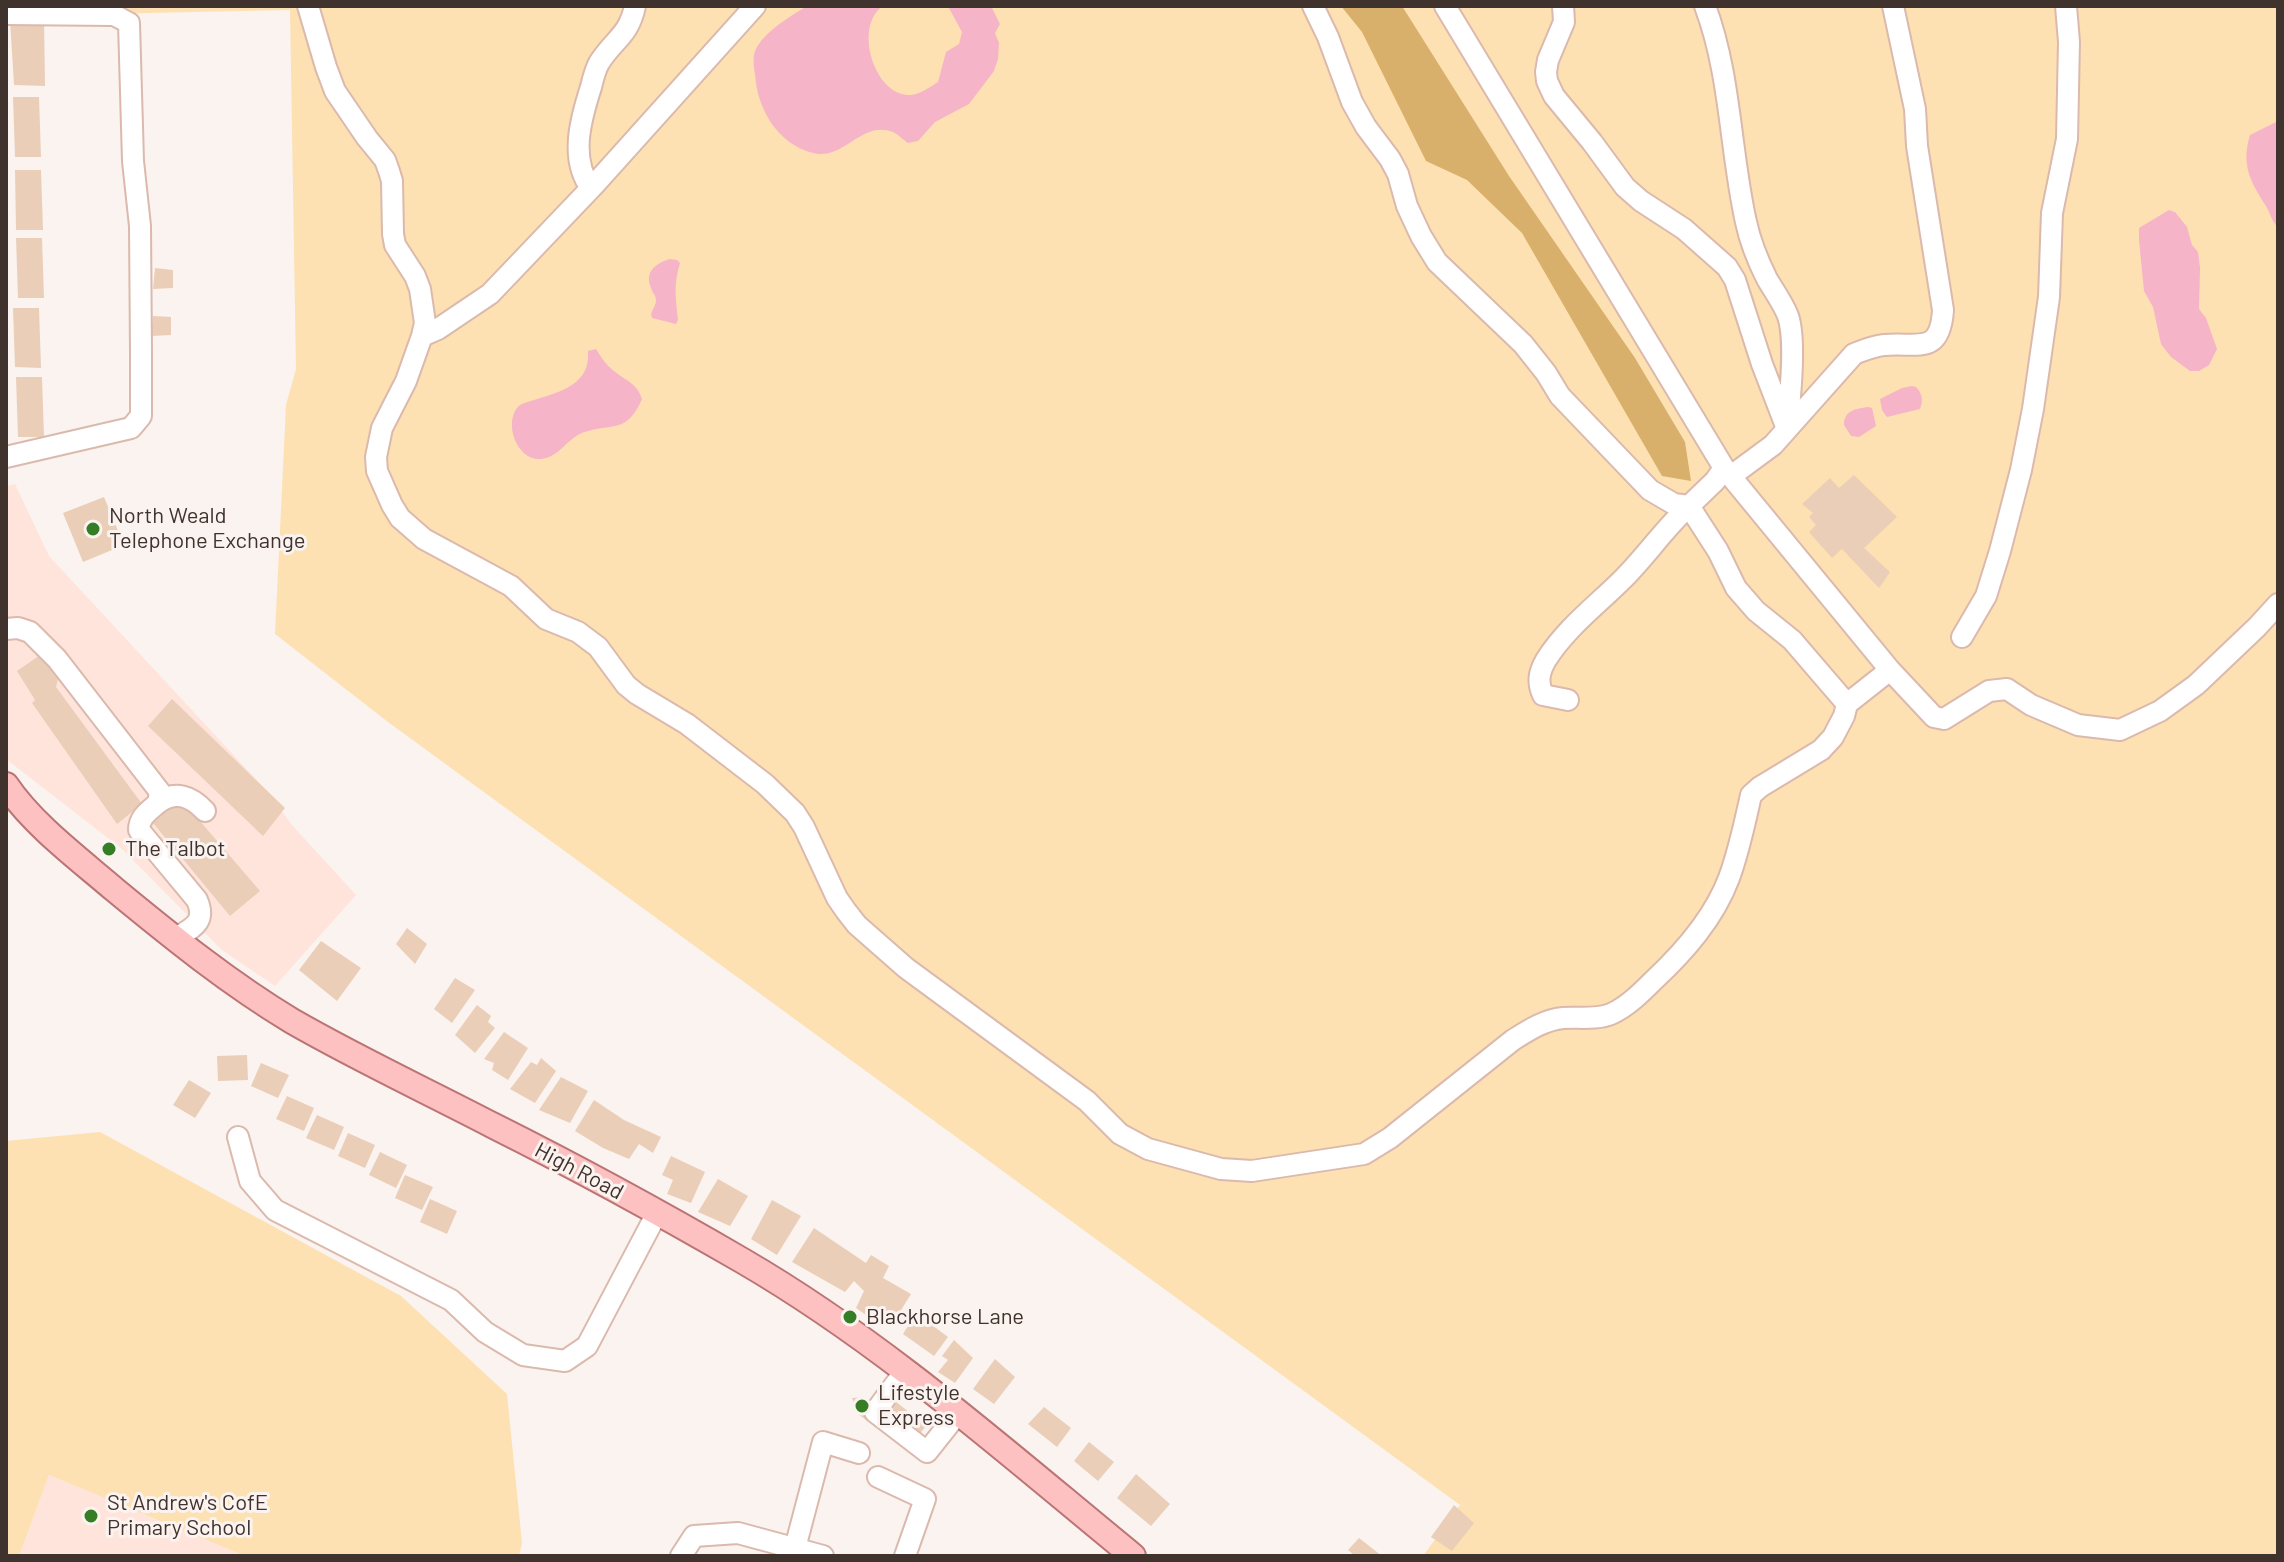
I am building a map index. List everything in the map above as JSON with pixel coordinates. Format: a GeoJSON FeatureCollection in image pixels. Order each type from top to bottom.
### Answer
{"type":"FeatureCollection","features":[{"type":"Feature","properties":{"kind":"main road","name":"High Road"},"geometry":{"type":"LineString","coordinates":[[10,795],[79,859],[174,939],[242,988],[293,1021],[657,1213],[758,1270],[843,1325],[905,1371],[1133,1556]]}},
{"type":"Feature","properties":{"kind":"street"},"geometry":{"type":"LineString","coordinates":[[308,6],[335,91],[385,160],[392,181],[395,245],[420,289],[425,323],[422,336],[406,381],[382,428],[376,457],[377,471],[392,505],[411,529],[424,539],[511,586],[546,619],[578,632],[598,647],[626,685],[637,694],[687,724],[765,784],[804,827],[837,898],[857,925],[906,968],[1087,1101],[1120,1134],[1148,1149],[1221,1169],[1252,1171],[1364,1154],[1390,1138],[1513,1040],[1530,1030],[1561,1018],[1611,1014],[1643,990],[1694,940],[1729,878],[1751,795],[1821,750],[1833,737],[1847,704],[1890,670]]}},
{"type":"Feature","properties":{"kind":"street"},"geometry":{"type":"LineString","coordinates":[[591,188],[581,168],[581,117],[599,64],[627,29],[635,6]]}},
{"type":"Feature","properties":{"kind":"street"},"geometry":{"type":"LineString","coordinates":[[422,336],[438,329],[490,294],[591,188],[755,6]]}},
{"type":"Feature","properties":{"kind":"street"},"geometry":{"type":"LineString","coordinates":[[1313,6],[1352,102],[1390,159],[1421,236],[1437,262],[1523,344],[1560,396],[1650,490],[1674,504],[1689,506],[1718,551],[1736,588],[1792,640],[1847,704]]}},
{"type":"Feature","properties":{"kind":"street"},"geometry":{"type":"LineString","coordinates":[[1445,6],[1728,472],[1890,670],[1934,717],[1944,719],[1989,691],[2007,689],[2031,705],[2078,725],[2120,730],[2160,711],[2196,685],[2278,604]]}},
{"type":"Feature","properties":{"kind":"street"},"geometry":{"type":"LineString","coordinates":[[1563,6],[1564,22],[1546,72],[1554,96],[1625,187],[1684,229],[1727,267],[1735,280],[1787,429]]}},
{"type":"Feature","properties":{"kind":"street"},"geometry":{"type":"LineString","coordinates":[[1705,6],[1712,24],[1724,84],[1746,226],[1767,278],[1789,318],[1792,331],[1787,429]]}},
{"type":"Feature","properties":{"kind":"street"},"geometry":{"type":"LineString","coordinates":[[1568,700],[1543,695],[1538,684],[1546,660],[1583,616],[1623,579],[1689,506],[1715,481],[1773,445],[1854,354],[1885,345],[1919,346],[1930,343],[1942,327],[1943,310],[1917,146],[1915,109],[1893,6]]}},
{"type":"Feature","properties":{"kind":"street"},"geometry":{"type":"LineString","coordinates":[[1962,637],[1986,596],[2021,470],[2033,409],[2049,297],[2052,213],[2067,139],[2069,42],[2066,6]]}},
{"type":"Feature","properties":{"kind":"street"},"geometry":{"type":"LineString","coordinates":[[6,14],[114,15],[129,23],[133,161],[140,226],[141,353],[141,416],[131,428],[6,457]]}},
{"type":"Feature","properties":{"kind":"street"},"geometry":{"type":"LineString","coordinates":[[6,629],[18,628],[30,632],[57,659],[160,792],[158,803]]}},
{"type":"Feature","properties":{"kind":"street"},"geometry":{"type":"LineString","coordinates":[[174,939],[194,926],[201,910],[197,900],[139,830],[140,821],[166,797],[182,796],[205,811]]}},
{"type":"Feature","properties":{"kind":"street"},"geometry":{"type":"LineString","coordinates":[[238,1137],[250,1181],[275,1210],[451,1300],[485,1332],[523,1355],[565,1361],[587,1346],[657,1213]]}},
{"type":"Feature","properties":{"kind":"street"},"geometry":{"type":"LineString","coordinates":[[905,1371],[875,1412],[927,1452],[958,1413]]}},
{"type":"Feature","properties":{"kind":"street"},"geometry":{"type":"LineString","coordinates":[[795,1548],[823,1442],[859,1453]]}},
{"type":"Feature","properties":{"kind":"street"},"geometry":{"type":"LineString","coordinates":[[878,1477],[925,1499],[905,1556]]}},
{"type":"Feature","properties":{"kind":"street"},"geometry":{"type":"LineString","coordinates":[[681,1556],[694,1536],[738,1533],[823,1556]]}},
{"type":"Feature","properties":{"kind":"shaded area"},"geometry":{"type":"Polygon","coordinates":[[[6,6],[2278,6],[2278,1556],[1423,1556],[1460,1505],[388,722],[275,634],[286,405],[296,369],[290,10],[6,16],[6,6]]]}},
{"type":"Feature","properties":{"kind":"shaded area"},"geometry":{"type":"Polygon","coordinates":[[[807,6],[883,6],[869,28],[869,43],[877,72],[897,92],[913,95],[938,82],[946,52],[959,44],[962,32],[949,8],[944,6],[991,6],[1000,24],[995,33],[999,43],[998,59],[994,71],[969,104],[935,122],[918,141],[908,143],[895,133],[871,131],[834,151],[813,153],[789,142],[771,123],[760,99],[754,62],[757,48],[768,33],[807,6]]]}},
{"type":"Feature","properties":{"kind":"shaded area"},"geometry":{"type":"Polygon","coordinates":[[[1341,6],[1402,6],[1509,176],[1635,358],[1685,442],[1691,481],[1662,476],[1522,233],[1467,180],[1426,161],[1362,32],[1341,6]]]}},
{"type":"Feature","properties":{"kind":"shaded area"},"geometry":{"type":"Polygon","coordinates":[[[2278,121],[2278,227],[2252,180],[2246,155],[2250,135],[2278,121]]]}},
{"type":"Feature","properties":{"kind":"shaded area"},"geometry":{"type":"Polygon","coordinates":[[[2169,210],[2175,212],[2187,227],[2192,245],[2198,252],[2199,309],[2206,318],[2217,349],[2209,365],[2199,371],[2190,371],[2171,357],[2161,344],[2153,307],[2144,291],[2139,228],[2169,210]]]}},
{"type":"Feature","properties":{"kind":"shaded area"},"geometry":{"type":"Polygon","coordinates":[[[670,259],[680,263],[676,285],[676,324],[652,318],[651,314],[656,297],[649,282],[650,273],[660,263],[670,259]]]}},
{"type":"Feature","properties":{"kind":"shaded area"},"geometry":{"type":"Polygon","coordinates":[[[596,349],[609,366],[637,389],[642,399],[636,410],[624,423],[582,433],[547,458],[533,458],[525,454],[513,432],[513,415],[517,408],[572,385],[584,372],[588,351],[596,349]]]}},
{"type":"Feature","properties":{"kind":"shaded area"},"geometry":{"type":"Polygon","coordinates":[[[1912,386],[1921,395],[1920,409],[1887,417],[1880,399],[1912,386]]]}},
{"type":"Feature","properties":{"kind":"shaded area"},"geometry":{"type":"Polygon","coordinates":[[[1872,408],[1876,426],[1859,437],[1851,436],[1844,425],[1846,416],[1872,408]]]}},
{"type":"Feature","properties":{"kind":"shaded area"},"geometry":{"type":"Polygon","coordinates":[[[15,484],[49,556],[266,790],[292,825],[356,895],[275,986],[222,950],[122,849],[6,759],[6,486],[15,484]]]}},
{"type":"Feature","properties":{"kind":"shaded area"},"geometry":{"type":"Polygon","coordinates":[[[100,1132],[401,1296],[507,1394],[522,1543],[519,1556],[245,1556],[49,1475],[19,1556],[6,1556],[6,1141],[100,1132]]]}},
{"type":"Feature","properties":{"kind":"shaded area","name":"St Andrew's CofE Primary School"},"geometry":{"type":"Polygon","coordinates":[[[49,1475],[245,1556],[19,1556],[49,1475]]]}},
{"type":"Feature","properties":{"kind":"building"},"geometry":{"type":"Polygon","coordinates":[[[44,19],[45,86],[14,85],[10,20],[44,19]]]}},
{"type":"Feature","properties":{"kind":"building"},"geometry":{"type":"Polygon","coordinates":[[[13,97],[39,97],[41,157],[15,157],[13,97]]]}},
{"type":"Feature","properties":{"kind":"building"},"geometry":{"type":"Polygon","coordinates":[[[15,170],[41,170],[43,230],[16,230],[15,170]]]}},
{"type":"Feature","properties":{"kind":"building"},"geometry":{"type":"Polygon","coordinates":[[[16,238],[42,238],[44,298],[18,298],[16,238]]]}},
{"type":"Feature","properties":{"kind":"building"},"geometry":{"type":"Polygon","coordinates":[[[155,268],[173,270],[173,288],[153,289],[155,268]]]}},
{"type":"Feature","properties":{"kind":"building"},"geometry":{"type":"Polygon","coordinates":[[[13,308],[39,308],[41,368],[15,367],[13,308]]]}},
{"type":"Feature","properties":{"kind":"building"},"geometry":{"type":"Polygon","coordinates":[[[153,316],[171,317],[171,335],[151,336],[153,316]]]}},
{"type":"Feature","properties":{"kind":"building"},"geometry":{"type":"Polygon","coordinates":[[[16,377],[42,377],[44,437],[18,437],[16,377]]]}},
{"type":"Feature","properties":{"kind":"building"},"geometry":{"type":"Polygon","coordinates":[[[1854,475],[1897,517],[1864,548],[1890,572],[1879,588],[1842,549],[1832,558],[1809,532],[1816,525],[1809,517],[1813,513],[1802,504],[1830,478],[1839,488],[1854,475]]]}},
{"type":"Feature","properties":{"kind":"building","name":"North Weald Telephone Exchange"},"geometry":{"type":"Polygon","coordinates":[[[104,497],[124,545],[83,562],[63,513],[104,497]]]}},
{"type":"Feature","properties":{"kind":"building"},"geometry":{"type":"Polygon","coordinates":[[[40,655],[58,679],[56,687],[142,804],[117,824],[32,703],[35,700],[17,671],[40,655]]]}},
{"type":"Feature","properties":{"kind":"building"},"geometry":{"type":"Polygon","coordinates":[[[172,699],[285,808],[263,836],[148,726],[172,699]]]}},
{"type":"Feature","properties":{"kind":"building"},"geometry":{"type":"Polygon","coordinates":[[[181,799],[260,891],[230,916],[153,823],[181,799]]]}},
{"type":"Feature","properties":{"kind":"building"},"geometry":{"type":"Polygon","coordinates":[[[407,928],[427,944],[415,964],[396,944],[407,928]]]}},
{"type":"Feature","properties":{"kind":"building"},"geometry":{"type":"Polygon","coordinates":[[[321,941],[361,968],[337,1001],[299,970],[321,941]]]}},
{"type":"Feature","properties":{"kind":"building"},"geometry":{"type":"Polygon","coordinates":[[[455,978],[475,990],[452,1023],[434,1009],[455,978]]]}},
{"type":"Feature","properties":{"kind":"building"},"geometry":{"type":"Polygon","coordinates":[[[477,1005],[491,1016],[488,1022],[495,1028],[475,1053],[455,1035],[477,1005]]]}},
{"type":"Feature","properties":{"kind":"building"},"geometry":{"type":"Polygon","coordinates":[[[504,1032],[528,1048],[508,1080],[492,1070],[494,1063],[484,1059],[504,1032]]]}},
{"type":"Feature","properties":{"kind":"building"},"geometry":{"type":"Polygon","coordinates":[[[247,1055],[248,1080],[218,1081],[217,1056],[247,1055]]]}},
{"type":"Feature","properties":{"kind":"building"},"geometry":{"type":"Polygon","coordinates":[[[541,1058],[556,1071],[535,1103],[510,1089],[531,1062],[537,1065],[541,1058]]]}},
{"type":"Feature","properties":{"kind":"building"},"geometry":{"type":"Polygon","coordinates":[[[261,1063],[289,1075],[278,1098],[251,1086],[261,1063]]]}},
{"type":"Feature","properties":{"kind":"building"},"geometry":{"type":"Polygon","coordinates":[[[561,1077],[588,1091],[570,1123],[539,1110],[561,1077]]]}},
{"type":"Feature","properties":{"kind":"building"},"geometry":{"type":"Polygon","coordinates":[[[189,1080],[211,1093],[195,1118],[173,1105],[189,1080]]]}},
{"type":"Feature","properties":{"kind":"building"},"geometry":{"type":"Polygon","coordinates":[[[287,1096],[314,1108],[304,1131],[276,1119],[287,1096]]]}},
{"type":"Feature","properties":{"kind":"building"},"geometry":{"type":"Polygon","coordinates":[[[594,1100],[624,1120],[661,1137],[653,1153],[639,1144],[629,1159],[575,1131],[594,1100]]]}},
{"type":"Feature","properties":{"kind":"building"},"geometry":{"type":"Polygon","coordinates":[[[317,1115],[344,1127],[334,1150],[306,1138],[317,1115]]]}},
{"type":"Feature","properties":{"kind":"building"},"geometry":{"type":"Polygon","coordinates":[[[348,1133],[375,1145],[365,1168],[338,1156],[348,1133]]]}},
{"type":"Feature","properties":{"kind":"building"},"geometry":{"type":"Polygon","coordinates":[[[380,1152],[407,1165],[396,1188],[369,1175],[380,1152]]]}},
{"type":"Feature","properties":{"kind":"building"},"geometry":{"type":"Polygon","coordinates":[[[671,1156],[705,1172],[691,1203],[667,1194],[673,1180],[662,1175],[671,1156]]]}},
{"type":"Feature","properties":{"kind":"building"},"geometry":{"type":"Polygon","coordinates":[[[405,1175],[433,1187],[422,1210],[395,1198],[405,1175]]]}},
{"type":"Feature","properties":{"kind":"building"},"geometry":{"type":"Polygon","coordinates":[[[718,1179],[748,1196],[730,1226],[698,1212],[718,1179]]]}},
{"type":"Feature","properties":{"kind":"building"},"geometry":{"type":"Polygon","coordinates":[[[430,1199],[457,1211],[447,1234],[420,1222],[430,1199]]]}},
{"type":"Feature","properties":{"kind":"building"},"geometry":{"type":"Polygon","coordinates":[[[772,1200],[801,1216],[777,1255],[751,1239],[772,1200]]]}},
{"type":"Feature","properties":{"kind":"building"},"geometry":{"type":"Polygon","coordinates":[[[814,1228],[866,1263],[871,1255],[889,1266],[883,1278],[911,1294],[895,1320],[882,1311],[873,1320],[856,1308],[864,1291],[854,1281],[845,1292],[792,1262],[814,1228]]]}},
{"type":"Feature","properties":{"kind":"building"},"geometry":{"type":"Polygon","coordinates":[[[916,1313],[948,1337],[934,1356],[903,1334],[916,1313]]]}},
{"type":"Feature","properties":{"kind":"building"},"geometry":{"type":"Polygon","coordinates":[[[954,1340],[973,1358],[955,1383],[938,1372],[948,1360],[942,1356],[954,1340]]]}},
{"type":"Feature","properties":{"kind":"building"},"geometry":{"type":"Polygon","coordinates":[[[995,1359],[1015,1377],[994,1404],[973,1389],[995,1359]]]}},
{"type":"Feature","properties":{"kind":"building"},"geometry":{"type":"Polygon","coordinates":[[[889,1396],[926,1426],[914,1441],[877,1411],[889,1396]]]}},
{"type":"Feature","properties":{"kind":"building","name":"Lifestyle Express"},"geometry":{"type":"Polygon","coordinates":[[[864,1397],[880,1429],[859,1415],[852,1398],[864,1397]]]}},
{"type":"Feature","properties":{"kind":"building"},"geometry":{"type":"Polygon","coordinates":[[[1044,1407],[1071,1428],[1057,1447],[1028,1424],[1044,1407]]]}},
{"type":"Feature","properties":{"kind":"building"},"geometry":{"type":"Polygon","coordinates":[[[1089,1442],[1114,1462],[1098,1481],[1074,1461],[1089,1442]]]}},
{"type":"Feature","properties":{"kind":"building"},"geometry":{"type":"Polygon","coordinates":[[[1136,1474],[1170,1504],[1151,1526],[1117,1498],[1136,1474]]]}},
{"type":"Feature","properties":{"kind":"building"},"geometry":{"type":"Polygon","coordinates":[[[1454,1505],[1474,1523],[1452,1551],[1431,1537],[1454,1505]]]}},
{"type":"Feature","properties":{"kind":"building"},"geometry":{"type":"Polygon","coordinates":[[[1359,1538],[1382,1556],[1355,1556],[1348,1550],[1359,1538]]]}},
{"type":"Feature","properties":{"kind":"place","name":"North Weald Telephone Exchange"},"geometry":{"type":"Point","coordinates":[93,529]}},
{"type":"Feature","properties":{"kind":"place","name":"The Talbot"},"geometry":{"type":"Point","coordinates":[109,849]}},
{"type":"Feature","properties":{"kind":"place","name":"Blackhorse Lane"},"geometry":{"type":"Point","coordinates":[850,1317]}},
{"type":"Feature","properties":{"kind":"place","name":"Lifestyle Express"},"geometry":{"type":"Point","coordinates":[862,1406]}},
{"type":"Feature","properties":{"kind":"place","name":"St Andrew's CofE Primary School"},"geometry":{"type":"Point","coordinates":[91,1516]}}]}
